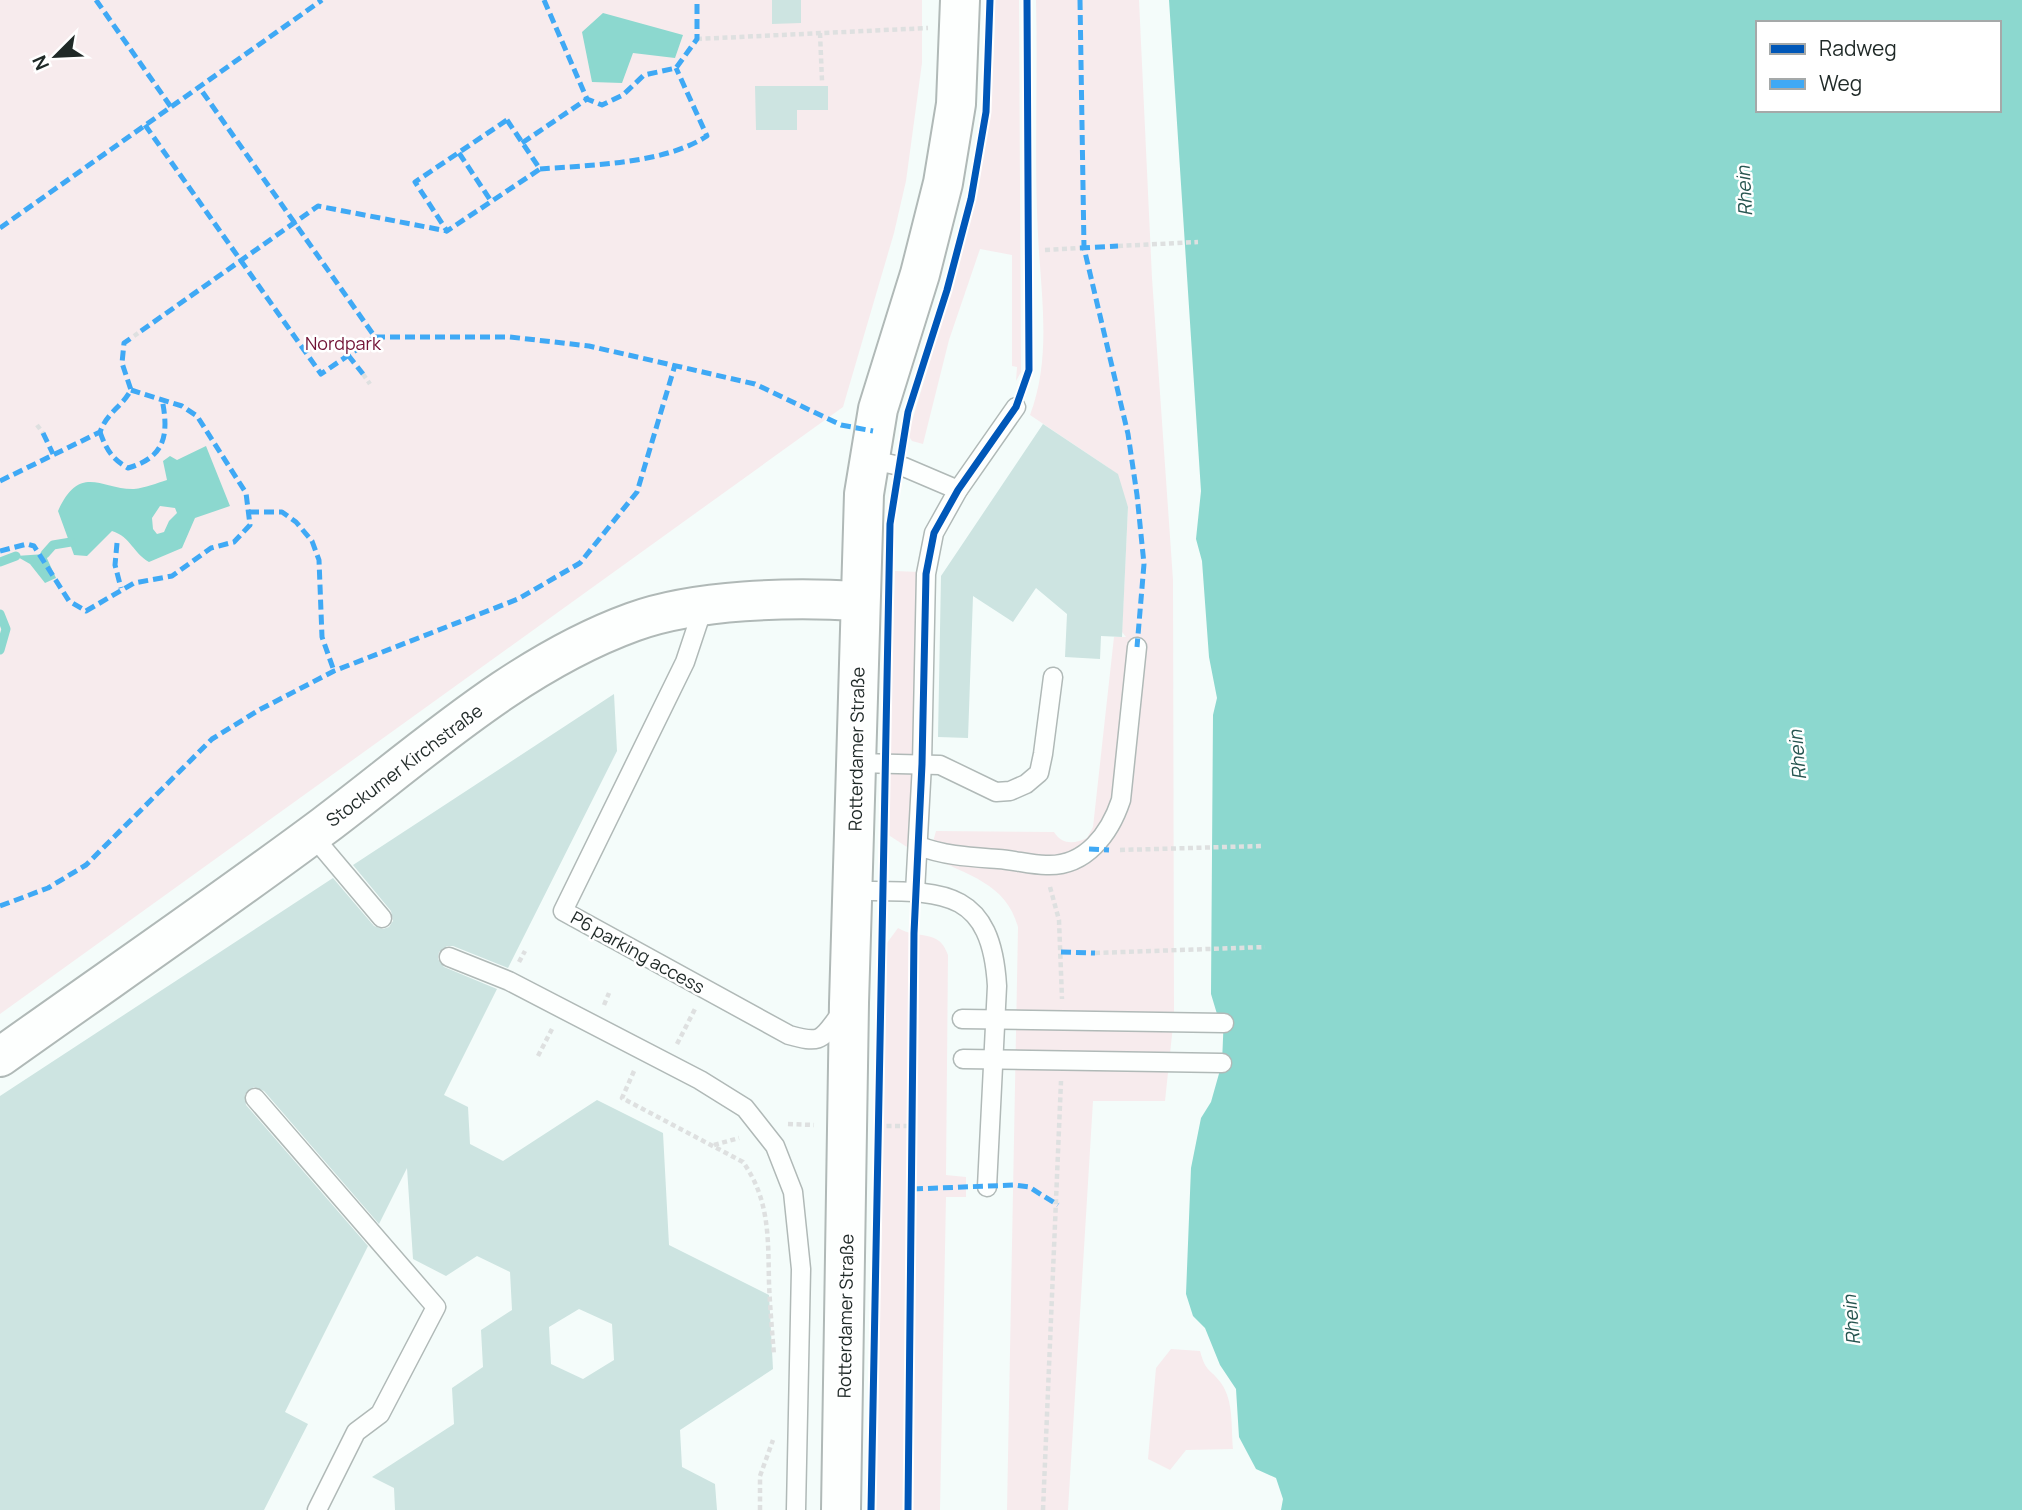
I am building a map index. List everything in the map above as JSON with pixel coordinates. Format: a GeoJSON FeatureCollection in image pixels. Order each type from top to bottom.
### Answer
{"type":"FeatureCollection","features":[{"type":"Feature","properties":{"kind":"street","name":"Rotterdamer Straße"},"geometry":{"type":"LineString","coordinates":[[841,1510],[858,601],[868,459],[878,409],[920,274],[943,183],[956,104],[960,13]]}},
{"type":"Feature","properties":{"kind":"street","name":"Stockumer Kirchstraße"},"geometry":{"type":"LineString","coordinates":[[0,1057],[312,835],[505,690],[563,654],[634,621],[704,605],[858,601]]}},
{"type":"Feature","properties":{"kind":"lane"},"geometry":{"type":"LineString","coordinates":[[915,892],[922,764],[926,574],[934,533],[958,490],[1016,407]]}},
{"type":"Feature","properties":{"kind":"lane"},"geometry":{"type":"LineString","coordinates":[[868,459],[904,467],[958,490]]}},
{"type":"Feature","properties":{"kind":"lane","name":"P6 parking access"},"geometry":{"type":"LineString","coordinates":[[704,605],[685,662],[563,911],[789,1035],[813,1041],[821,1038],[849,1003]]}},
{"type":"Feature","properties":{"kind":"lane"},"geometry":{"type":"LineString","coordinates":[[919,846],[940,854],[1044,866],[1076,859],[1103,839],[1113,823],[1121,800],[1137,647]]}},
{"type":"Feature","properties":{"kind":"lane"},"geometry":{"type":"LineString","coordinates":[[856,763],[940,765],[996,792],[1010,791],[1026,784],[1039,773],[1053,677]]}},
{"type":"Feature","properties":{"kind":"lane"},"geometry":{"type":"LineString","coordinates":[[312,835],[382,918]]}},
{"type":"Feature","properties":{"kind":"lane"},"geometry":{"type":"LineString","coordinates":[[853,891],[915,892],[955,899],[974,914],[988,934],[995,957],[995,1020],[987,1187]]}},
{"type":"Feature","properties":{"kind":"lane"},"geometry":{"type":"LineString","coordinates":[[449,957],[509,981],[700,1080],[745,1108],[775,1146],[793,1192],[802,1269],[796,1510]]}},
{"type":"Feature","properties":{"kind":"lane"},"geometry":{"type":"LineString","coordinates":[[962,1019],[1224,1023]]}},
{"type":"Feature","properties":{"kind":"lane"},"geometry":{"type":"LineString","coordinates":[[962,1059],[1222,1063]]}},
{"type":"Feature","properties":{"kind":"lane"},"geometry":{"type":"LineString","coordinates":[[255,1098],[436,1307],[380,1414],[356,1433],[317,1510]]}},
{"type":"Feature","properties":{"kind":"path"},"geometry":{"type":"LineString","coordinates":[[697,39],[820,33],[960,13]]}},
{"type":"Feature","properties":{"kind":"path"},"geometry":{"type":"LineString","coordinates":[[820,33],[822,81]]}},
{"type":"Feature","properties":{"kind":"path"},"geometry":{"type":"LineString","coordinates":[[1118,246],[1198,242]]}},
{"type":"Feature","properties":{"kind":"path"},"geometry":{"type":"LineString","coordinates":[[1045,250],[1080,248]]}},
{"type":"Feature","properties":{"kind":"path"},"geometry":{"type":"LineString","coordinates":[[134,336],[141,331]]}},
{"type":"Feature","properties":{"kind":"path"},"geometry":{"type":"LineString","coordinates":[[363,374],[370,384]]}},
{"type":"Feature","properties":{"kind":"path"},"geometry":{"type":"LineString","coordinates":[[37,425],[43,433]]}},
{"type":"Feature","properties":{"kind":"path"},"geometry":{"type":"LineString","coordinates":[[1109,850],[1261,846]]}},
{"type":"Feature","properties":{"kind":"path"},"geometry":{"type":"LineString","coordinates":[[1044,866],[1059,920],[1061,1020]]}},
{"type":"Feature","properties":{"kind":"path"},"geometry":{"type":"LineString","coordinates":[[1095,953],[1265,947]]}},
{"type":"Feature","properties":{"kind":"path"},"geometry":{"type":"LineString","coordinates":[[667,1064],[705,989]]}},
{"type":"Feature","properties":{"kind":"path"},"geometry":{"type":"LineString","coordinates":[[538,1056],[561,1010]]}},
{"type":"Feature","properties":{"kind":"path"},"geometry":{"type":"LineString","coordinates":[[643,1051],[622,1098],[743,1162],[754,1178],[763,1203],[770,1241],[774,1361]]}},
{"type":"Feature","properties":{"kind":"path"},"geometry":{"type":"LineString","coordinates":[[1043,1510],[1058,1205],[1061,1060]]}},
{"type":"Feature","properties":{"kind":"path"},"geometry":{"type":"LineString","coordinates":[[879,1112],[879,1140]]}},
{"type":"Feature","properties":{"kind":"path"},"geometry":{"type":"LineString","coordinates":[[760,1510],[760,1476],[775,1434]]}},
{"type":"Feature","properties":{"kind":"green space","name":"Nordpark"},"geometry":{"type":"Polygon","coordinates":[[[0,0],[922,0],[922,63],[906,181],[894,233],[843,407],[0,1014],[0,0]]]}},
{"type":"Feature","properties":{"kind":"green space"},"geometry":{"type":"Polygon","coordinates":[[[995,0],[1019,0],[1021,372],[1016,381],[1017,367],[1012,366],[1012,255],[980,249],[949,340],[923,444],[912,441],[908,435],[955,274],[979,166],[994,56],[995,0]]]}},
{"type":"Feature","properties":{"kind":"green space"},"geometry":{"type":"Polygon","coordinates":[[[1036,0],[1139,0],[1152,278],[1173,580],[1174,1016],[1165,1101],[1093,1101],[1068,1510],[1007,1510],[1018,927],[1012,912],[995,890],[971,875],[929,856],[936,831],[1054,832],[1069,842],[1087,838],[1093,827],[1114,637],[1126,637],[1122,632],[1128,507],[1109,468],[1030,415],[1037,393],[1043,349],[1037,206],[1036,0]]]}},
{"type":"Feature","properties":{"kind":"green space"},"geometry":{"type":"Polygon","coordinates":[[[895,571],[919,572],[916,762],[910,849],[887,834],[895,571]]]}},
{"type":"Feature","properties":{"kind":"green space"},"geometry":{"type":"Polygon","coordinates":[[[898,928],[939,941],[948,955],[946,1175],[966,1177],[966,1197],[946,1197],[940,1510],[876,1510],[887,943],[898,928]]]}},
{"type":"Feature","properties":{"kind":"green space"},"geometry":{"type":"Polygon","coordinates":[[[1171,1349],[1200,1351],[1206,1367],[1221,1383],[1230,1406],[1233,1449],[1186,1450],[1170,1470],[1148,1459],[1156,1368],[1171,1349]]]}},
{"type":"Feature","properties":{"kind":"water","name":"Rhein"},"geometry":{"type":"Polygon","coordinates":[[[1169,0],[2022,0],[2022,1510],[1281,1510],[1283,1499],[1276,1478],[1256,1469],[1239,1437],[1236,1389],[1220,1365],[1205,1328],[1193,1316],[1186,1294],[1191,1168],[1201,1118],[1211,1102],[1222,1063],[1224,1015],[1217,1014],[1211,994],[1213,715],[1217,698],[1209,657],[1202,561],[1196,539],[1201,491],[1169,0]]]}},
{"type":"Feature","properties":{"kind":"water"},"geometry":{"type":"Polygon","coordinates":[[[603,13],[683,35],[675,58],[633,53],[622,83],[592,82],[582,32],[603,13]]]}},
{"type":"Feature","properties":{"kind":"water"},"geometry":{"type":"Polygon","coordinates":[[[206,446],[230,506],[195,518],[182,548],[149,562],[124,537],[112,531],[87,556],[74,555],[58,511],[66,496],[75,487],[92,482],[122,488],[147,487],[167,480],[163,461],[170,456],[177,460],[206,446]],[[160,506],[152,518],[153,529],[157,534],[164,532],[177,513],[175,508],[160,506]]]}},
{"type":"Feature","properties":{"kind":"water"},"geometry":{"type":"Polygon","coordinates":[[[45,554],[56,578],[45,583],[30,564],[16,556],[45,554]]]}},
{"type":"Feature","properties":{"kind":"building"},"geometry":{"type":"Polygon","coordinates":[[[772,0],[801,0],[801,23],[772,24],[772,0]]]}},
{"type":"Feature","properties":{"kind":"building"},"geometry":{"type":"Polygon","coordinates":[[[755,86],[828,86],[828,110],[797,110],[797,130],[756,130],[755,86]]]}},
{"type":"Feature","properties":{"kind":"building"},"geometry":{"type":"Polygon","coordinates":[[[1043,424],[1118,474],[1128,507],[1122,637],[1101,636],[1100,659],[1065,657],[1067,614],[1036,588],[1013,622],[973,596],[968,738],[938,737],[941,576],[1043,424]]]}},
{"type":"Feature","properties":{"kind":"building"},"geometry":{"type":"Polygon","coordinates":[[[614,694],[617,751],[508,968],[453,946],[447,946],[439,952],[438,959],[444,967],[497,989],[444,1095],[468,1107],[470,1144],[503,1161],[597,1100],[663,1133],[669,1245],[769,1295],[773,1369],[680,1430],[682,1467],[715,1484],[717,1510],[395,1510],[394,1488],[372,1477],[454,1424],[452,1388],[483,1367],[481,1330],[512,1310],[510,1272],[477,1256],[446,1276],[413,1259],[407,1168],[379,1224],[264,1091],[254,1087],[245,1094],[246,1105],[368,1246],[285,1412],[308,1424],[264,1510],[0,1510],[0,1096],[333,878],[374,926],[383,929],[389,927],[393,921],[391,911],[353,865],[614,694]],[[579,1309],[549,1327],[551,1364],[583,1379],[614,1360],[612,1324],[579,1309]]]}},
{"type":"Feature","properties":{"kind":"waterway"},"geometry":{"type":"LineString","coordinates":[[45,554],[53,545],[71,542]]}},
{"type":"Feature","properties":{"kind":"waterway"},"geometry":{"type":"LineString","coordinates":[[0,562],[16,556]]}},
{"type":"Feature","properties":{"kind":"waterway"},"geometry":{"type":"LineString","coordinates":[[0,614],[6,629],[0,650]]}},
{"type":"Feature","properties":{"kind":"marked path"},"geometry":{"type":"LineString","coordinates":[[96,0],[171,107]]}},
{"type":"Feature","properties":{"kind":"marked path"},"geometry":{"type":"LineString","coordinates":[[0,228],[322,0]]}},
{"type":"Feature","properties":{"kind":"marked path"},"geometry":{"type":"LineString","coordinates":[[544,0],[587,99],[602,105],[623,95],[644,75],[676,68],[697,39],[697,0]]}},
{"type":"Feature","properties":{"kind":"marked path"},"geometry":{"type":"LineString","coordinates":[[1080,0],[1084,248],[1128,434],[1137,495],[1144,564],[1137,647]]}},
{"type":"Feature","properties":{"kind":"marked path"},"geometry":{"type":"LineString","coordinates":[[540,169],[649,158],[690,145],[707,136],[676,68]]}},
{"type":"Feature","properties":{"kind":"marked path"},"geometry":{"type":"LineString","coordinates":[[145,125],[321,374],[375,337],[199,87]]}},
{"type":"Feature","properties":{"kind":"marked path"},"geometry":{"type":"LineString","coordinates":[[522,143],[587,99]]}},
{"type":"Feature","properties":{"kind":"marked path"},"geometry":{"type":"LineString","coordinates":[[507,120],[540,169],[447,231],[415,182],[507,120]]}},
{"type":"Feature","properties":{"kind":"marked path"},"geometry":{"type":"LineString","coordinates":[[459,153],[491,201]]}},
{"type":"Feature","properties":{"kind":"marked path"},"geometry":{"type":"LineString","coordinates":[[141,331],[318,206],[447,231]]}},
{"type":"Feature","properties":{"kind":"marked path"},"geometry":{"type":"LineString","coordinates":[[1080,248],[1118,246]]}},
{"type":"Feature","properties":{"kind":"marked path"},"geometry":{"type":"LineString","coordinates":[[0,481],[100,432],[131,390],[122,363],[124,343],[134,336]]}},
{"type":"Feature","properties":{"kind":"marked path"},"geometry":{"type":"LineString","coordinates":[[375,337],[510,337],[589,346],[755,384],[841,425],[873,431]]}},
{"type":"Feature","properties":{"kind":"marked path"},"geometry":{"type":"LineString","coordinates":[[348,355],[363,374]]}},
{"type":"Feature","properties":{"kind":"marked path"},"geometry":{"type":"LineString","coordinates":[[0,906],[48,888],[86,865],[212,739],[259,710],[334,671],[518,599],[580,563],[637,492],[675,365]]}},
{"type":"Feature","properties":{"kind":"marked path"},"geometry":{"type":"LineString","coordinates":[[0,551],[27,544],[34,546],[69,601],[86,611],[134,583],[172,576],[211,548],[234,542],[250,525],[246,493],[197,416],[182,406],[131,390]]}},
{"type":"Feature","properties":{"kind":"marked path"},"geometry":{"type":"LineString","coordinates":[[100,432],[107,448],[118,461],[128,468],[141,463],[150,458],[162,443],[165,423],[162,399]]}},
{"type":"Feature","properties":{"kind":"marked path"},"geometry":{"type":"LineString","coordinates":[[43,433],[53,454]]}},
{"type":"Feature","properties":{"kind":"marked path"},"geometry":{"type":"LineString","coordinates":[[249,512],[282,512],[296,522],[312,541],[319,560],[322,637],[334,671]]}},
{"type":"Feature","properties":{"kind":"marked path"},"geometry":{"type":"LineString","coordinates":[[117,543],[115,565],[121,588]]}},
{"type":"Feature","properties":{"kind":"marked path"},"geometry":{"type":"LineString","coordinates":[[1089,849],[1109,850]]}},
{"type":"Feature","properties":{"kind":"marked path"},"geometry":{"type":"LineString","coordinates":[[1061,952],[1095,953]]}},
{"type":"Feature","properties":{"kind":"marked path"},"geometry":{"type":"LineString","coordinates":[[913,1189],[1014,1185],[1029,1187],[1058,1205]]}},
{"type":"Feature","properties":{"kind":"cycle path"},"geometry":{"type":"LineString","coordinates":[[871,1510],[890,524],[908,412],[947,290],[971,199],[986,112],[990,0]]}},
{"type":"Feature","properties":{"kind":"cycle path"},"geometry":{"type":"LineString","coordinates":[[908,1510],[914,933],[922,764],[926,574],[934,533],[958,490],[1016,407],[1029,370],[1027,0]]}}]}
